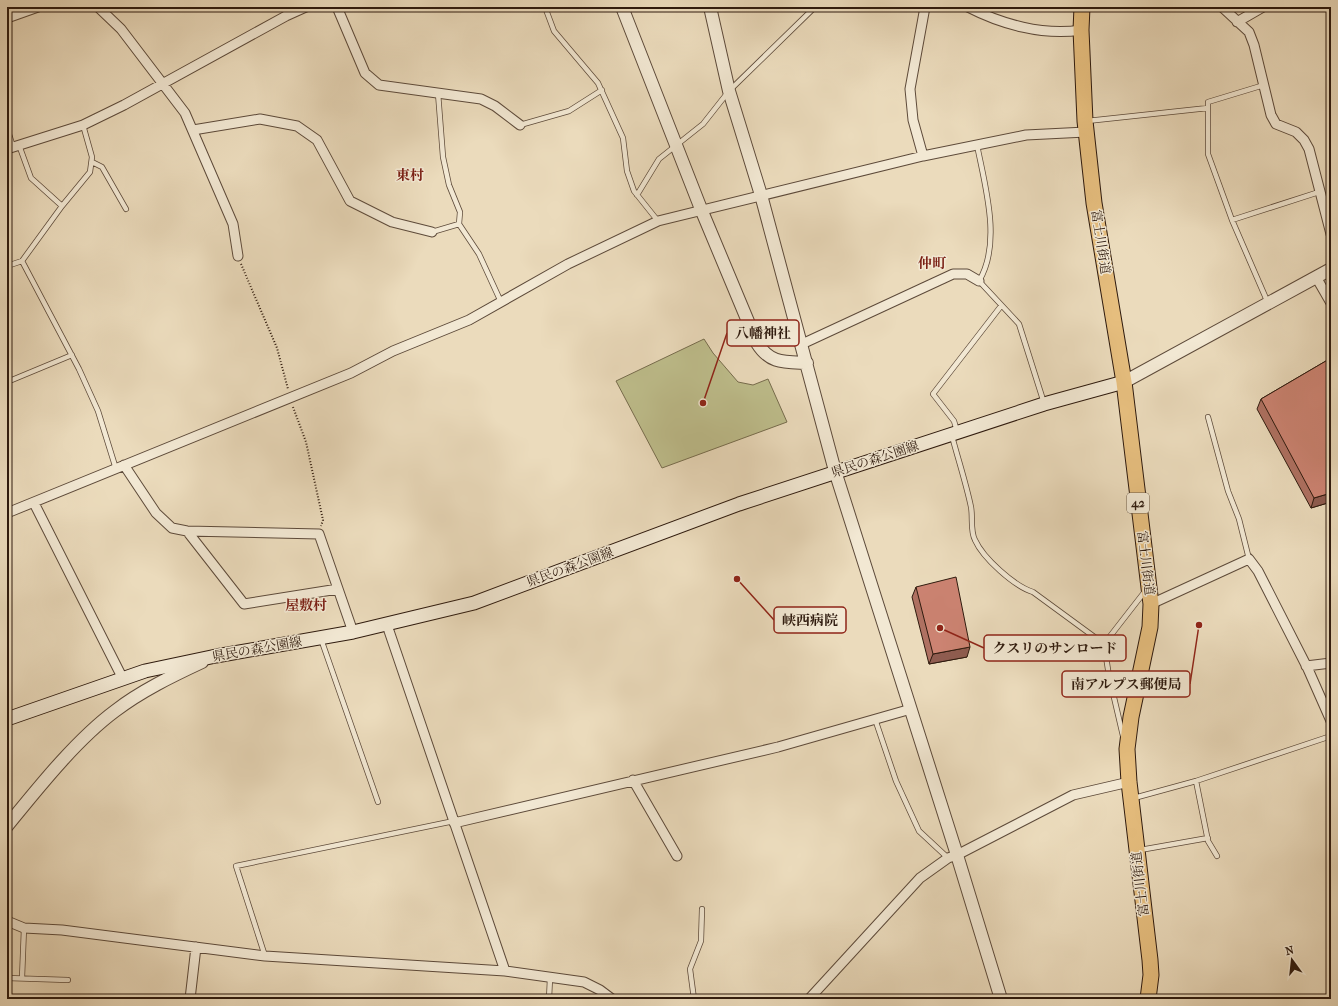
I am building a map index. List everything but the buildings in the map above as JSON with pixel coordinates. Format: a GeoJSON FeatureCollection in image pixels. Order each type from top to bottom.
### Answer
{"type":"FeatureCollection","features":[{"type":"Feature","properties":{"kind":"main road","name":"富士川街道"},"geometry":{"type":"LineString","coordinates":[[1082,7],[1081,30],[1086,126],[1094,203],[1124,382],[1151,604],[1150,627],[1131,717],[1127,749],[1128,782],[1150,960],[1151,975],[1148,999]]}},
{"type":"Feature","properties":{"kind":"main road","name":"県民の森公園線"},"geometry":{"type":"LineString","coordinates":[[7,719],[122,677],[216,656],[353,632],[474,602],[739,504],[835,471],[1044,404],[1124,382]]}},
{"type":"Feature","properties":{"kind":"street"},"geometry":{"type":"LineString","coordinates":[[7,18],[38,7]]}},
{"type":"Feature","properties":{"kind":"street"},"geometry":{"type":"LineString","coordinates":[[98,7],[121,29],[185,113],[233,224],[238,256]]}},
{"type":"Feature","properties":{"kind":"street"},"geometry":{"type":"LineString","coordinates":[[13,147],[83,125],[163,84],[286,16],[306,7]]}},
{"type":"Feature","properties":{"kind":"street"},"geometry":{"type":"LineString","coordinates":[[337,7],[365,73],[379,85],[481,99],[495,106],[520,125]]}},
{"type":"Feature","properties":{"kind":"street"},"geometry":{"type":"LineString","coordinates":[[622,7],[701,209],[757,343],[764,353],[773,359],[783,362],[807,363]]}},
{"type":"Feature","properties":{"kind":"street"},"geometry":{"type":"LineString","coordinates":[[710,7],[729,91],[761,195],[835,471],[911,709],[953,856],[1001,999]]}},
{"type":"Feature","properties":{"kind":"street"},"geometry":{"type":"LineString","coordinates":[[923,156],[913,120],[910,89],[924,7]]}},
{"type":"Feature","properties":{"kind":"street"},"geometry":{"type":"LineString","coordinates":[[968,7],[982,14],[1039,31],[1067,33],[1081,30]]}},
{"type":"Feature","properties":{"kind":"street"},"geometry":{"type":"LineString","coordinates":[[1222,7],[1249,32],[1254,45],[1271,115],[1276,124],[1296,132],[1304,140],[1309,149],[1331,234]]}},
{"type":"Feature","properties":{"kind":"street"},"geometry":{"type":"LineString","coordinates":[[1237,22],[1263,7]]}},
{"type":"Feature","properties":{"kind":"street"},"geometry":{"type":"LineString","coordinates":[[193,130],[260,120],[297,126],[317,140],[350,201],[392,222],[432,232]]}},
{"type":"Feature","properties":{"kind":"street"},"geometry":{"type":"LineString","coordinates":[[7,513],[351,373],[393,351],[469,320],[568,264],[658,222],[701,209],[923,156],[1026,135],[1086,126]]}},
{"type":"Feature","properties":{"kind":"street"},"geometry":{"type":"LineString","coordinates":[[1124,382],[1331,269]]}},
{"type":"Feature","properties":{"kind":"street"},"geometry":{"type":"LineString","coordinates":[[802,344],[953,274],[966,274],[979,281]]}},
{"type":"Feature","properties":{"kind":"street"},"geometry":{"type":"LineString","coordinates":[[1316,277],[1331,303]]}},
{"type":"Feature","properties":{"kind":"street"},"geometry":{"type":"LineString","coordinates":[[124,465],[156,513],[172,528],[187,530],[318,534],[353,632]]}},
{"type":"Feature","properties":{"kind":"street"},"geometry":{"type":"LineString","coordinates":[[34,503],[122,677]]}},
{"type":"Feature","properties":{"kind":"street"},"geometry":{"type":"LineString","coordinates":[[187,530],[244,604],[338,589]]}},
{"type":"Feature","properties":{"kind":"street"},"geometry":{"type":"LineString","coordinates":[[1151,604],[1249,559],[1258,571],[1306,666],[1331,721]]}},
{"type":"Feature","properties":{"kind":"street"},"geometry":{"type":"LineString","coordinates":[[387,624],[505,972]]}},
{"type":"Feature","properties":{"kind":"street"},"geometry":{"type":"LineString","coordinates":[[7,826],[82,740],[114,712],[135,696],[216,656]]}},
{"type":"Feature","properties":{"kind":"street"},"geometry":{"type":"LineString","coordinates":[[1306,666],[1331,663]]}},
{"type":"Feature","properties":{"kind":"street"},"geometry":{"type":"LineString","coordinates":[[454,822],[778,747],[911,709]]}},
{"type":"Feature","properties":{"kind":"street"},"geometry":{"type":"LineString","coordinates":[[633,780],[677,856]]}},
{"type":"Feature","properties":{"kind":"street"},"geometry":{"type":"LineString","coordinates":[[809,999],[920,878],[953,856],[1073,795],[1128,782]]}},
{"type":"Feature","properties":{"kind":"street"},"geometry":{"type":"LineString","coordinates":[[7,922],[24,928],[62,930],[265,956],[505,972],[584,982],[600,990],[612,999]]}},
{"type":"Feature","properties":{"kind":"street"},"geometry":{"type":"LineString","coordinates":[[190,999],[196,947]]}},
{"type":"Feature","properties":{"kind":"lane"},"geometry":{"type":"LineString","coordinates":[[545,7],[554,31],[598,82],[623,138],[627,171],[637,195],[658,222]]}},
{"type":"Feature","properties":{"kind":"lane"},"geometry":{"type":"LineString","coordinates":[[637,195],[659,159],[677,146],[702,124],[729,91],[815,7]]}},
{"type":"Feature","properties":{"kind":"lane"},"geometry":{"type":"LineString","coordinates":[[1264,85],[1208,102],[1208,154],[1232,220],[1268,303]]}},
{"type":"Feature","properties":{"kind":"lane"},"geometry":{"type":"LineString","coordinates":[[520,125],[569,111],[602,90]]}},
{"type":"Feature","properties":{"kind":"lane"},"geometry":{"type":"LineString","coordinates":[[438,93],[442,157],[449,185],[460,212],[459,224],[479,254],[501,302]]}},
{"type":"Feature","properties":{"kind":"lane"},"geometry":{"type":"LineString","coordinates":[[1086,126],[1208,108]]}},
{"type":"Feature","properties":{"kind":"lane"},"geometry":{"type":"LineString","coordinates":[[7,266],[22,261],[62,206],[90,172],[92,158],[83,125]]}},
{"type":"Feature","properties":{"kind":"lane"},"geometry":{"type":"LineString","coordinates":[[7,128],[13,147],[31,178],[62,206]]}},
{"type":"Feature","properties":{"kind":"lane"},"geometry":{"type":"LineString","coordinates":[[977,145],[990,217],[990,253],[985,272],[979,281],[1019,324],[1044,404]]}},
{"type":"Feature","properties":{"kind":"lane"},"geometry":{"type":"LineString","coordinates":[[92,162],[102,167],[126,209]]}},
{"type":"Feature","properties":{"kind":"lane"},"geometry":{"type":"LineString","coordinates":[[1232,220],[1320,195],[1331,202]]}},
{"type":"Feature","properties":{"kind":"lane"},"geometry":{"type":"LineString","coordinates":[[432,232],[459,224]]}},
{"type":"Feature","properties":{"kind":"lane"},"geometry":{"type":"LineString","coordinates":[[22,261],[72,355],[98,411],[116,469]]}},
{"type":"Feature","properties":{"kind":"lane"},"geometry":{"type":"LineString","coordinates":[[1001,306],[933,394],[954,420],[954,434],[971,507],[974,539],[988,557],[1010,579],[1025,590],[1033,592],[1104,644],[1109,676],[1127,749]]}},
{"type":"Feature","properties":{"kind":"lane"},"geometry":{"type":"LineString","coordinates":[[7,382],[72,355]]}},
{"type":"Feature","properties":{"kind":"lane"},"geometry":{"type":"LineString","coordinates":[[1208,417],[1228,491],[1239,519],[1249,559]]}},
{"type":"Feature","properties":{"kind":"lane"},"geometry":{"type":"LineString","coordinates":[[1104,644],[1149,586]]}},
{"type":"Feature","properties":{"kind":"lane"},"geometry":{"type":"LineString","coordinates":[[320,638],[378,802]]}},
{"type":"Feature","properties":{"kind":"lane"},"geometry":{"type":"LineString","coordinates":[[875,719],[896,781],[919,831],[953,856]]}},
{"type":"Feature","properties":{"kind":"lane"},"geometry":{"type":"LineString","coordinates":[[1130,800],[1196,781],[1331,736]]}},
{"type":"Feature","properties":{"kind":"lane"},"geometry":{"type":"LineString","coordinates":[[1196,781],[1208,838],[1217,856]]}},
{"type":"Feature","properties":{"kind":"lane"},"geometry":{"type":"LineString","coordinates":[[265,956],[236,866],[454,822]]}},
{"type":"Feature","properties":{"kind":"lane"},"geometry":{"type":"LineString","coordinates":[[1136,851],[1208,838]]}},
{"type":"Feature","properties":{"kind":"lane"},"geometry":{"type":"LineString","coordinates":[[694,999],[690,969],[701,941],[702,908]]}},
{"type":"Feature","properties":{"kind":"lane"},"geometry":{"type":"LineString","coordinates":[[22,978],[24,928]]}},
{"type":"Feature","properties":{"kind":"lane"},"geometry":{"type":"LineString","coordinates":[[7,978],[68,980]]}},
{"type":"Feature","properties":{"kind":"lane"},"geometry":{"type":"LineString","coordinates":[[549,999],[550,978]]}},
{"type":"Feature","properties":{"kind":"path"},"geometry":{"type":"LineString","coordinates":[[238,256],[277,348],[290,397],[306,442],[324,520],[318,534]]}},
{"type":"Feature","properties":{"kind":"green space"},"geometry":{"type":"Polygon","coordinates":[[[704,339],[713,353],[738,382],[753,385],[768,379],[787,422],[662,468],[616,381],[704,339]]]}},
{"type":"Feature","properties":{"kind":"place","name":"八幡神社"},"geometry":{"type":"Point","coordinates":[703,403]}},
{"type":"Feature","properties":{"kind":"place","name":"峡西病院"},"geometry":{"type":"Point","coordinates":[737,579]}},
{"type":"Feature","properties":{"kind":"place","name":"南アルプス郵便局"},"geometry":{"type":"Point","coordinates":[1199,625]}},
{"type":"Feature","properties":{"kind":"place","name":"クスリのサンロード"},"geometry":{"type":"Point","coordinates":[940,628]}},
{"type":"Feature","properties":{"kind":"district","name":"東村"},"geometry":{"type":"Point","coordinates":[410,175]}},
{"type":"Feature","properties":{"kind":"district","name":"仲町"},"geometry":{"type":"Point","coordinates":[932,263]}},
{"type":"Feature","properties":{"kind":"district","name":"屋敷村"},"geometry":{"type":"Point","coordinates":[306,605]}}]}
